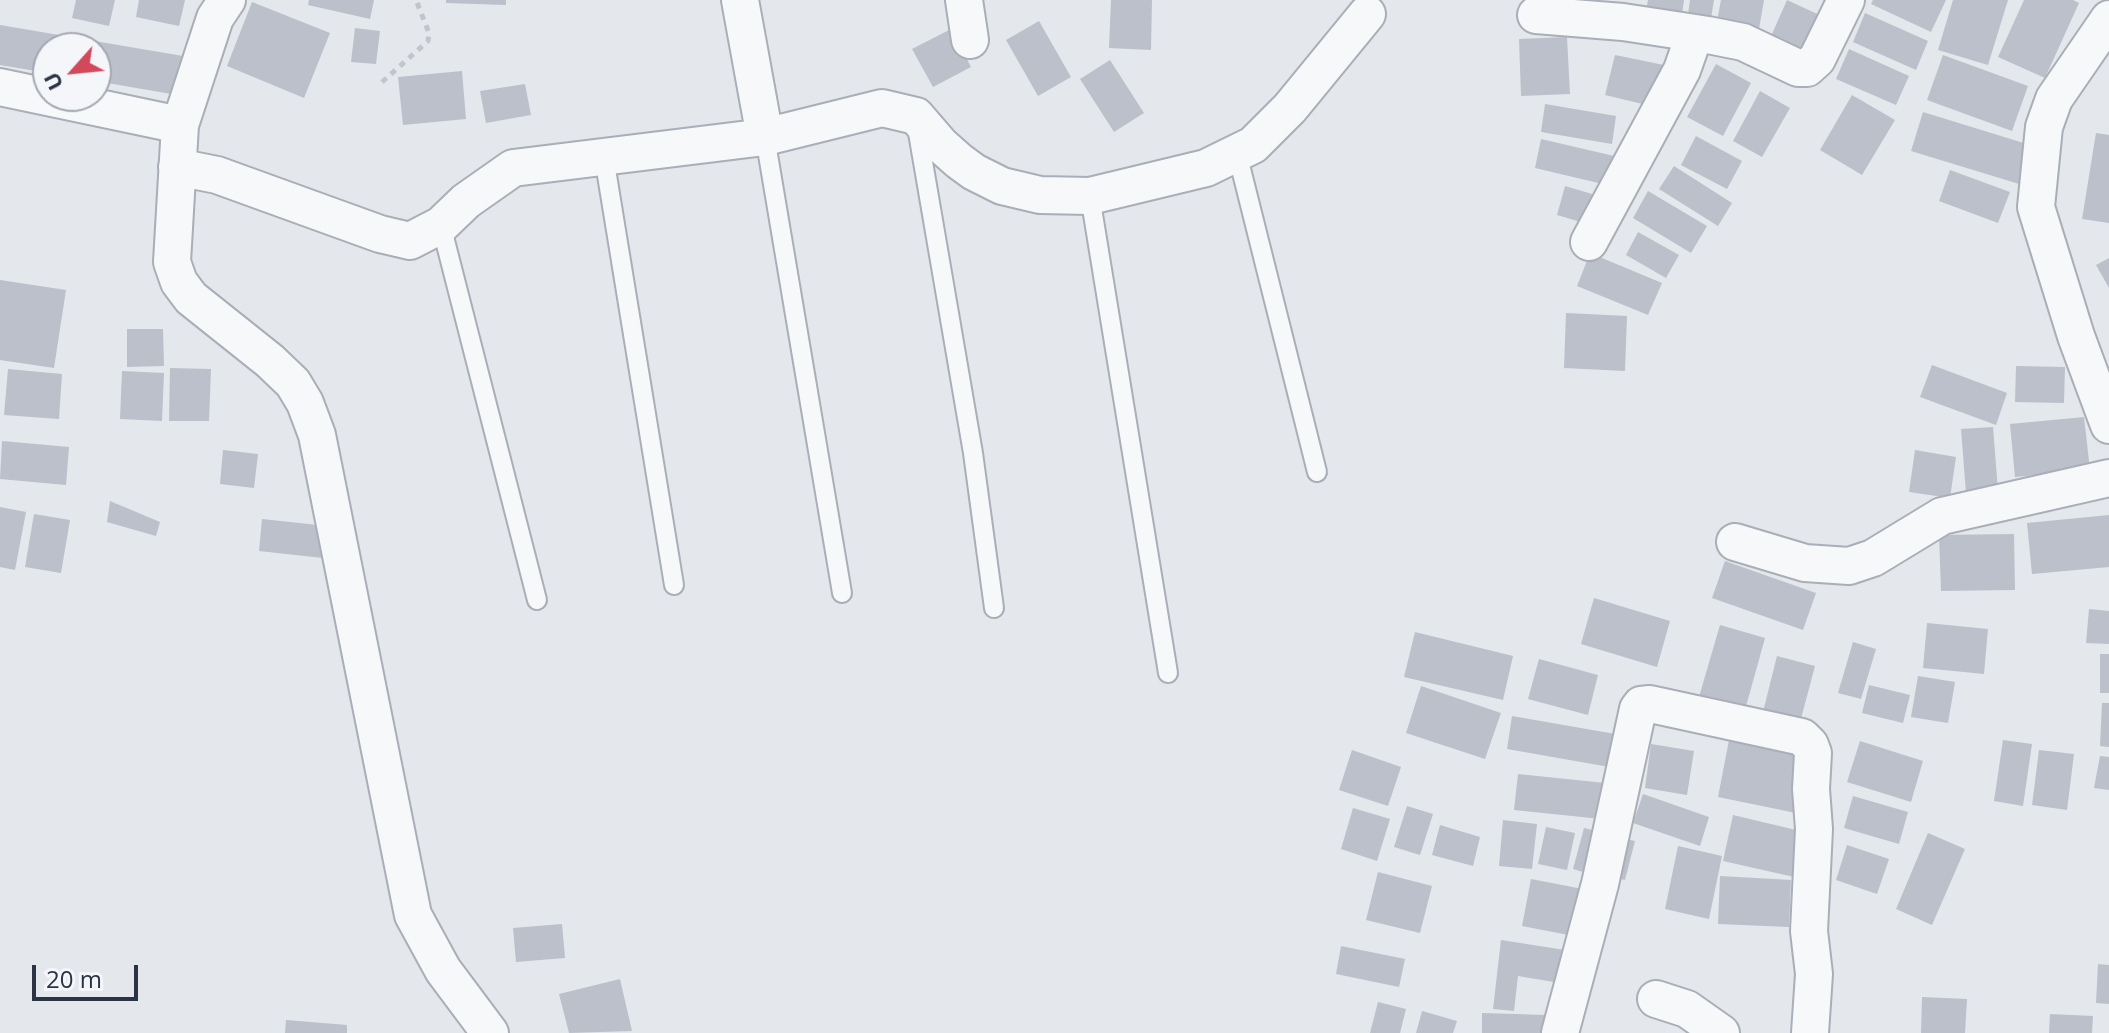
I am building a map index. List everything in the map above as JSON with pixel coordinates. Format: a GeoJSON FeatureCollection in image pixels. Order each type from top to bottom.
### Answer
{"type":"FeatureCollection","features":[{"type":"Feature","properties":{"kind":"street"},"geometry":{"type":"LineString","coordinates":[[227,0],[215,18],[180,125],[172,262],[179,282],[191,298],[293,383],[305,403],[317,435],[413,915],[443,970],[490,1033]]}},
{"type":"Feature","properties":{"kind":"street"},"geometry":{"type":"LineString","coordinates":[[740,0],[765,137]]}},
{"type":"Feature","properties":{"kind":"street"},"geometry":{"type":"LineString","coordinates":[[964,0],[970,40]]}},
{"type":"Feature","properties":{"kind":"street"},"geometry":{"type":"LineString","coordinates":[[1536,15],[1623,22],[1743,42],[1798,68],[1807,68],[1817,59],[1846,0]]}},
{"type":"Feature","properties":{"kind":"street"},"geometry":{"type":"LineString","coordinates":[[177,167],[217,175],[395,239],[410,241],[441,225],[466,201],[513,168],[765,137],[882,108],[916,116],[959,161],[1002,186],[1040,195],[1090,196],[1206,168],[1253,145],[1290,108],[1367,14]]}},
{"type":"Feature","properties":{"kind":"street"},"geometry":{"type":"LineString","coordinates":[[2109,19],[2054,99],[2044,127],[2036,207],[2076,336],[2109,425]]}},
{"type":"Feature","properties":{"kind":"street"},"geometry":{"type":"LineString","coordinates":[[1589,242],[1682,70],[1695,33]]}},
{"type":"Feature","properties":{"kind":"street"},"geometry":{"type":"LineString","coordinates":[[0,87],[180,125]]}},
{"type":"Feature","properties":{"kind":"street"},"geometry":{"type":"LineString","coordinates":[[1735,542],[1805,563],[1849,566],[1873,558],[1942,516],[2109,478]]}},
{"type":"Feature","properties":{"kind":"street"},"geometry":{"type":"LineString","coordinates":[[1560,1033],[1600,884],[1638,709],[1641,705],[1650,704],[1802,737],[1810,745],[1813,753],[1811,789],[1814,829],[1809,931],[1814,974],[1810,1033]]}},
{"type":"Feature","properties":{"kind":"street"},"geometry":{"type":"LineString","coordinates":[[1656,999],[1687,1009],[1721,1033]]}},
{"type":"Feature","properties":{"kind":"lane"},"geometry":{"type":"LineString","coordinates":[[916,116],[973,453],[994,608]]}},
{"type":"Feature","properties":{"kind":"lane"},"geometry":{"type":"LineString","coordinates":[[765,137],[842,593]]}},
{"type":"Feature","properties":{"kind":"lane"},"geometry":{"type":"LineString","coordinates":[[1237,153],[1317,472]]}},
{"type":"Feature","properties":{"kind":"lane"},"geometry":{"type":"LineString","coordinates":[[604,157],[674,585]]}},
{"type":"Feature","properties":{"kind":"lane"},"geometry":{"type":"LineString","coordinates":[[1090,196],[1168,673]]}},
{"type":"Feature","properties":{"kind":"lane"},"geometry":{"type":"LineString","coordinates":[[441,225],[537,600]]}},
{"type":"Feature","properties":{"kind":"path"},"geometry":{"type":"LineString","coordinates":[[382,82],[428,41],[429,33],[416,0]]}},
{"type":"Feature","properties":{"kind":"building"},"geometry":{"type":"Polygon","coordinates":[[[76,0],[115,0],[109,26],[72,18],[76,0]]]}},
{"type":"Feature","properties":{"kind":"building"},"geometry":{"type":"Polygon","coordinates":[[[139,0],[185,0],[179,26],[136,17],[139,0]]]}},
{"type":"Feature","properties":{"kind":"building"},"geometry":{"type":"Polygon","coordinates":[[[309,0],[374,0],[370,19],[308,5],[309,0]]]}},
{"type":"Feature","properties":{"kind":"building"},"geometry":{"type":"Polygon","coordinates":[[[446,0],[506,0],[506,5],[446,3],[446,0]]]}},
{"type":"Feature","properties":{"kind":"building"},"geometry":{"type":"Polygon","coordinates":[[[1111,0],[1152,0],[1151,50],[1109,48],[1111,0]]]}},
{"type":"Feature","properties":{"kind":"building"},"geometry":{"type":"Polygon","coordinates":[[[1648,0],[1684,0],[1680,28],[1644,22],[1648,0]]]}},
{"type":"Feature","properties":{"kind":"building"},"geometry":{"type":"Polygon","coordinates":[[[1690,0],[1714,0],[1710,25],[1687,22],[1690,0]]]}},
{"type":"Feature","properties":{"kind":"building"},"geometry":{"type":"Polygon","coordinates":[[[1721,0],[1764,0],[1759,29],[1717,21],[1721,0]]]}},
{"type":"Feature","properties":{"kind":"building"},"geometry":{"type":"Polygon","coordinates":[[[1787,0],[1826,18],[1806,61],[1768,43],[1787,0]]]}},
{"type":"Feature","properties":{"kind":"building"},"geometry":{"type":"Polygon","coordinates":[[[1873,0],[1946,0],[1931,32],[1871,4],[1873,0]]]}},
{"type":"Feature","properties":{"kind":"building"},"geometry":{"type":"Polygon","coordinates":[[[1953,0],[2008,0],[1988,65],[1938,50],[1953,0]]]}},
{"type":"Feature","properties":{"kind":"building"},"geometry":{"type":"Polygon","coordinates":[[[2024,0],[2073,0],[2079,3],[2045,78],[1998,57],[2024,0]]]}},
{"type":"Feature","properties":{"kind":"building"},"geometry":{"type":"Polygon","coordinates":[[[252,2],[330,33],[304,98],[227,66],[252,2]]]}},
{"type":"Feature","properties":{"kind":"building"},"geometry":{"type":"Polygon","coordinates":[[[1865,13],[1928,41],[1916,70],[1853,42],[1865,13]]]}},
{"type":"Feature","properties":{"kind":"building"},"geometry":{"type":"Polygon","coordinates":[[[1039,21],[1071,77],[1038,96],[1006,40],[1039,21]]]}},
{"type":"Feature","properties":{"kind":"building"},"geometry":{"type":"Polygon","coordinates":[[[0,25],[41,32],[32,32],[32,70],[0,65],[0,25]]]}},
{"type":"Feature","properties":{"kind":"building"},"geometry":{"type":"Polygon","coordinates":[[[355,28],[380,31],[376,64],[351,62],[355,28]]]}},
{"type":"Feature","properties":{"kind":"building"},"geometry":{"type":"Polygon","coordinates":[[[951,29],[971,67],[933,87],[912,49],[951,29]]]}},
{"type":"Feature","properties":{"kind":"building"},"geometry":{"type":"Polygon","coordinates":[[[1567,37],[1570,94],[1521,96],[1519,39],[1567,37]]]}},
{"type":"Feature","properties":{"kind":"building"},"geometry":{"type":"Polygon","coordinates":[[[112,44],[183,56],[177,95],[112,84],[112,44]]]}},
{"type":"Feature","properties":{"kind":"building"},"geometry":{"type":"Polygon","coordinates":[[[1849,49],[1909,76],[1896,105],[1836,79],[1849,49]]]}},
{"type":"Feature","properties":{"kind":"building"},"geometry":{"type":"Polygon","coordinates":[[[1615,55],[1664,65],[1655,107],[1605,95],[1615,55]]]}},
{"type":"Feature","properties":{"kind":"building"},"geometry":{"type":"Polygon","coordinates":[[[1943,55],[2028,86],[2012,131],[1927,100],[1943,55]]]}},
{"type":"Feature","properties":{"kind":"building"},"geometry":{"type":"Polygon","coordinates":[[[1110,60],[1144,113],[1114,132],[1080,79],[1110,60]]]}},
{"type":"Feature","properties":{"kind":"building"},"geometry":{"type":"Polygon","coordinates":[[[1716,64],[1751,83],[1723,136],[1687,117],[1716,64]]]}},
{"type":"Feature","properties":{"kind":"building"},"geometry":{"type":"Polygon","coordinates":[[[462,71],[466,119],[403,125],[398,77],[462,71]]]}},
{"type":"Feature","properties":{"kind":"building"},"geometry":{"type":"Polygon","coordinates":[[[525,84],[531,115],[486,123],[480,91],[525,84]]]}},
{"type":"Feature","properties":{"kind":"building"},"geometry":{"type":"Polygon","coordinates":[[[1760,91],[1790,108],[1762,157],[1733,141],[1760,91]]]}},
{"type":"Feature","properties":{"kind":"building"},"geometry":{"type":"Polygon","coordinates":[[[1852,95],[1895,120],[1862,175],[1820,150],[1852,95]]]}},
{"type":"Feature","properties":{"kind":"building"},"geometry":{"type":"Polygon","coordinates":[[[1545,104],[1616,116],[1612,144],[1541,132],[1545,104]]]}},
{"type":"Feature","properties":{"kind":"building"},"geometry":{"type":"Polygon","coordinates":[[[1923,112],[2030,145],[2019,184],[1911,151],[1923,112]]]}},
{"type":"Feature","properties":{"kind":"building"},"geometry":{"type":"Polygon","coordinates":[[[2096,133],[2109,135],[2109,223],[2082,219],[2096,133]]]}},
{"type":"Feature","properties":{"kind":"building"},"geometry":{"type":"Polygon","coordinates":[[[1696,136],[1742,161],[1727,189],[1681,165],[1696,136]]]}},
{"type":"Feature","properties":{"kind":"building"},"geometry":{"type":"Polygon","coordinates":[[[1541,139],[1614,156],[1607,185],[1535,168],[1541,139]]]}},
{"type":"Feature","properties":{"kind":"building"},"geometry":{"type":"Polygon","coordinates":[[[1674,166],[1732,203],[1718,226],[1659,189],[1674,166]]]}},
{"type":"Feature","properties":{"kind":"building"},"geometry":{"type":"Polygon","coordinates":[[[1950,170],[2010,192],[1998,223],[1939,201],[1950,170]]]}},
{"type":"Feature","properties":{"kind":"building"},"geometry":{"type":"Polygon","coordinates":[[[1565,186],[1592,194],[1584,223],[1557,215],[1565,186]]]}},
{"type":"Feature","properties":{"kind":"building"},"geometry":{"type":"Polygon","coordinates":[[[1648,191],[1707,226],[1691,253],[1633,218],[1648,191]]]}},
{"type":"Feature","properties":{"kind":"building"},"geometry":{"type":"Polygon","coordinates":[[[1638,232],[1679,255],[1666,278],[1626,255],[1638,232]]]}},
{"type":"Feature","properties":{"kind":"building"},"geometry":{"type":"Polygon","coordinates":[[[1590,253],[1662,283],[1648,315],[1577,286],[1590,253]]]}},
{"type":"Feature","properties":{"kind":"building"},"geometry":{"type":"Polygon","coordinates":[[[2109,258],[2109,288],[2096,265],[2109,258]]]}},
{"type":"Feature","properties":{"kind":"building"},"geometry":{"type":"Polygon","coordinates":[[[0,280],[66,290],[54,368],[0,360],[0,280]]]}},
{"type":"Feature","properties":{"kind":"building"},"geometry":{"type":"Polygon","coordinates":[[[1566,313],[1627,316],[1625,371],[1564,368],[1566,313]]]}},
{"type":"Feature","properties":{"kind":"building"},"geometry":{"type":"Polygon","coordinates":[[[127,329],[163,329],[164,366],[127,367],[127,329]]]}},
{"type":"Feature","properties":{"kind":"building"},"geometry":{"type":"Polygon","coordinates":[[[1932,365],[2007,393],[1996,425],[1920,397],[1932,365]]]}},
{"type":"Feature","properties":{"kind":"building"},"geometry":{"type":"Polygon","coordinates":[[[2016,366],[2065,367],[2064,403],[2015,402],[2016,366]]]}},
{"type":"Feature","properties":{"kind":"building"},"geometry":{"type":"Polygon","coordinates":[[[170,368],[211,369],[209,421],[169,421],[170,368]]]}},
{"type":"Feature","properties":{"kind":"building"},"geometry":{"type":"Polygon","coordinates":[[[8,369],[62,374],[59,419],[4,415],[8,369]]]}},
{"type":"Feature","properties":{"kind":"building"},"geometry":{"type":"Polygon","coordinates":[[[122,371],[164,373],[162,421],[120,419],[122,371]]]}},
{"type":"Feature","properties":{"kind":"building"},"geometry":{"type":"Polygon","coordinates":[[[2084,417],[2090,470],[2015,477],[2010,424],[2084,417]]]}},
{"type":"Feature","properties":{"kind":"building"},"geometry":{"type":"Polygon","coordinates":[[[1993,427],[1998,491],[1966,493],[1961,429],[1993,427]]]}},
{"type":"Feature","properties":{"kind":"building"},"geometry":{"type":"Polygon","coordinates":[[[2,441],[69,447],[66,485],[0,479],[2,441]]]}},
{"type":"Feature","properties":{"kind":"building"},"geometry":{"type":"Polygon","coordinates":[[[223,450],[258,454],[254,488],[220,484],[223,450]]]}},
{"type":"Feature","properties":{"kind":"building"},"geometry":{"type":"Polygon","coordinates":[[[1915,450],[1956,457],[1950,498],[1909,492],[1915,450]]]}},
{"type":"Feature","properties":{"kind":"building"},"geometry":{"type":"Polygon","coordinates":[[[110,501],[160,522],[156,536],[107,522],[110,501]]]}},
{"type":"Feature","properties":{"kind":"building"},"geometry":{"type":"Polygon","coordinates":[[[0,507],[26,512],[15,570],[0,567],[0,507]]]}},
{"type":"Feature","properties":{"kind":"building"},"geometry":{"type":"Polygon","coordinates":[[[34,514],[70,520],[61,573],[25,567],[34,514]]]}},
{"type":"Feature","properties":{"kind":"building"},"geometry":{"type":"Polygon","coordinates":[[[2109,515],[2109,567],[2032,574],[2027,523],[2109,515]]]}},
{"type":"Feature","properties":{"kind":"building"},"geometry":{"type":"Polygon","coordinates":[[[262,519],[327,526],[323,558],[259,551],[262,519]]]}},
{"type":"Feature","properties":{"kind":"building"},"geometry":{"type":"Polygon","coordinates":[[[2014,534],[2015,590],[1941,591],[1939,535],[2014,534]]]}},
{"type":"Feature","properties":{"kind":"building"},"geometry":{"type":"Polygon","coordinates":[[[1725,561],[1816,593],[1803,630],[1712,598],[1725,561]]]}},
{"type":"Feature","properties":{"kind":"building"},"geometry":{"type":"Polygon","coordinates":[[[1594,598],[1670,621],[1657,667],[1581,644],[1594,598]]]}},
{"type":"Feature","properties":{"kind":"building"},"geometry":{"type":"Polygon","coordinates":[[[2089,609],[2109,611],[2109,644],[2086,643],[2089,609]]]}},
{"type":"Feature","properties":{"kind":"building"},"geometry":{"type":"Polygon","coordinates":[[[1927,623],[1988,629],[1984,674],[1923,668],[1927,623]]]}},
{"type":"Feature","properties":{"kind":"building"},"geometry":{"type":"Polygon","coordinates":[[[1720,625],[1765,638],[1745,710],[1699,697],[1720,625]]]}},
{"type":"Feature","properties":{"kind":"building"},"geometry":{"type":"Polygon","coordinates":[[[1415,632],[1513,656],[1503,700],[1404,677],[1415,632]]]}},
{"type":"Feature","properties":{"kind":"building"},"geometry":{"type":"Polygon","coordinates":[[[1853,642],[1876,649],[1861,699],[1838,693],[1853,642]]]}},
{"type":"Feature","properties":{"kind":"building"},"geometry":{"type":"Polygon","coordinates":[[[2100,654],[2109,654],[2109,693],[2100,693],[2100,654]]]}},
{"type":"Feature","properties":{"kind":"building"},"geometry":{"type":"Polygon","coordinates":[[[1777,656],[1815,666],[1799,726],[1762,716],[1777,656]]]}},
{"type":"Feature","properties":{"kind":"building"},"geometry":{"type":"Polygon","coordinates":[[[1539,659],[1598,675],[1588,715],[1528,699],[1539,659]]]}},
{"type":"Feature","properties":{"kind":"building"},"geometry":{"type":"Polygon","coordinates":[[[1918,676],[1955,682],[1948,723],[1911,717],[1918,676]]]}},
{"type":"Feature","properties":{"kind":"building"},"geometry":{"type":"Polygon","coordinates":[[[1869,685],[1910,695],[1903,723],[1862,713],[1869,685]]]}},
{"type":"Feature","properties":{"kind":"building"},"geometry":{"type":"Polygon","coordinates":[[[1421,686],[1501,713],[1485,759],[1406,733],[1421,686]]]}},
{"type":"Feature","properties":{"kind":"building"},"geometry":{"type":"Polygon","coordinates":[[[2102,703],[2109,703],[2109,747],[2100,746],[2102,703]]]}},
{"type":"Feature","properties":{"kind":"building"},"geometry":{"type":"Polygon","coordinates":[[[1512,716],[1621,735],[1615,768],[1507,749],[1512,716]]]}},
{"type":"Feature","properties":{"kind":"building"},"geometry":{"type":"Polygon","coordinates":[[[1729,740],[1807,755],[1796,813],[1718,797],[1729,740]]]}},
{"type":"Feature","properties":{"kind":"building"},"geometry":{"type":"Polygon","coordinates":[[[2003,740],[2032,744],[2023,806],[1994,801],[2003,740]]]}},
{"type":"Feature","properties":{"kind":"building"},"geometry":{"type":"Polygon","coordinates":[[[1860,741],[1923,761],[1911,802],[1847,782],[1860,741]]]}},
{"type":"Feature","properties":{"kind":"building"},"geometry":{"type":"Polygon","coordinates":[[[1651,744],[1694,751],[1687,795],[1645,788],[1651,744]]]}},
{"type":"Feature","properties":{"kind":"building"},"geometry":{"type":"Polygon","coordinates":[[[1352,750],[1401,767],[1388,806],[1339,790],[1352,750]]]}},
{"type":"Feature","properties":{"kind":"building"},"geometry":{"type":"Polygon","coordinates":[[[2039,750],[2074,754],[2067,810],[2032,805],[2039,750]]]}},
{"type":"Feature","properties":{"kind":"building"},"geometry":{"type":"Polygon","coordinates":[[[2100,756],[2109,757],[2109,790],[2094,788],[2100,756]]]}},
{"type":"Feature","properties":{"kind":"building"},"geometry":{"type":"Polygon","coordinates":[[[1518,774],[1605,783],[1601,819],[1514,810],[1518,774]]]}},
{"type":"Feature","properties":{"kind":"building"},"geometry":{"type":"Polygon","coordinates":[[[1643,794],[1709,817],[1700,846],[1633,823],[1643,794]]]}},
{"type":"Feature","properties":{"kind":"building"},"geometry":{"type":"Polygon","coordinates":[[[1853,796],[1908,812],[1899,844],[1844,828],[1853,796]]]}},
{"type":"Feature","properties":{"kind":"building"},"geometry":{"type":"Polygon","coordinates":[[[1407,806],[1433,814],[1420,855],[1394,847],[1407,806]]]}},
{"type":"Feature","properties":{"kind":"building"},"geometry":{"type":"Polygon","coordinates":[[[1353,808],[1390,819],[1377,861],[1341,849],[1353,808]]]}},
{"type":"Feature","properties":{"kind":"building"},"geometry":{"type":"Polygon","coordinates":[[[1733,815],[1813,834],[1803,879],[1723,861],[1733,815]]]}},
{"type":"Feature","properties":{"kind":"building"},"geometry":{"type":"Polygon","coordinates":[[[1503,820],[1537,824],[1532,869],[1499,866],[1503,820]]]}},
{"type":"Feature","properties":{"kind":"building"},"geometry":{"type":"Polygon","coordinates":[[[1440,825],[1480,837],[1473,866],[1432,855],[1440,825]]]}},
{"type":"Feature","properties":{"kind":"building"},"geometry":{"type":"Polygon","coordinates":[[[1546,827],[1575,833],[1567,870],[1538,864],[1546,827]]]}},
{"type":"Feature","properties":{"kind":"building"},"geometry":{"type":"Polygon","coordinates":[[[1584,828],[1605,833],[1593,875],[1573,869],[1584,828]]]}},
{"type":"Feature","properties":{"kind":"building"},"geometry":{"type":"Polygon","coordinates":[[[1928,833],[1965,849],[1932,925],[1896,909],[1928,833]]]}},
{"type":"Feature","properties":{"kind":"building"},"geometry":{"type":"Polygon","coordinates":[[[1616,837],[1635,841],[1625,880],[1607,876],[1616,837]]]}},
{"type":"Feature","properties":{"kind":"building"},"geometry":{"type":"Polygon","coordinates":[[[1847,845],[1889,859],[1877,894],[1836,880],[1847,845]]]}},
{"type":"Feature","properties":{"kind":"building"},"geometry":{"type":"Polygon","coordinates":[[[1678,846],[1722,856],[1709,919],[1665,909],[1678,846]]]}},
{"type":"Feature","properties":{"kind":"building"},"geometry":{"type":"Polygon","coordinates":[[[1378,872],[1432,886],[1420,933],[1366,920],[1378,872]]]}},
{"type":"Feature","properties":{"kind":"building"},"geometry":{"type":"Polygon","coordinates":[[[1720,876],[1791,880],[1789,927],[1718,924],[1720,876]]]}},
{"type":"Feature","properties":{"kind":"building"},"geometry":{"type":"Polygon","coordinates":[[[1531,879],[1588,890],[1579,937],[1522,926],[1531,879]]]}},
{"type":"Feature","properties":{"kind":"building"},"geometry":{"type":"Polygon","coordinates":[[[562,924],[565,958],[516,962],[513,928],[562,924]]]}},
{"type":"Feature","properties":{"kind":"building"},"geometry":{"type":"Polygon","coordinates":[[[1501,940],[1565,950],[1560,983],[1518,976],[1514,1011],[1493,1009],[1501,940]]]}},
{"type":"Feature","properties":{"kind":"building"},"geometry":{"type":"Polygon","coordinates":[[[1341,946],[1405,959],[1399,987],[1336,974],[1341,946]]]}},
{"type":"Feature","properties":{"kind":"building"},"geometry":{"type":"Polygon","coordinates":[[[2098,964],[2109,965],[2109,1004],[2096,1003],[2098,964]]]}},
{"type":"Feature","properties":{"kind":"building"},"geometry":{"type":"Polygon","coordinates":[[[620,979],[632,1031],[569,1033],[559,994],[620,979]]]}},
{"type":"Feature","properties":{"kind":"building"},"geometry":{"type":"Polygon","coordinates":[[[1922,997],[1967,999],[1965,1033],[1921,1033],[1922,997]]]}},
{"type":"Feature","properties":{"kind":"building"},"geometry":{"type":"Polygon","coordinates":[[[1378,1002],[1406,1009],[1400,1033],[1370,1033],[1378,1002]]]}},
{"type":"Feature","properties":{"kind":"building"},"geometry":{"type":"Polygon","coordinates":[[[1422,1011],[1457,1021],[1453,1033],[1416,1033],[1422,1011]]]}},
{"type":"Feature","properties":{"kind":"building"},"geometry":{"type":"Polygon","coordinates":[[[1482,1013],[1547,1015],[1547,1033],[1482,1033],[1482,1013]]]}},
{"type":"Feature","properties":{"kind":"building"},"geometry":{"type":"Polygon","coordinates":[[[2050,1014],[2093,1016],[2092,1033],[2049,1033],[2050,1014]]]}},
{"type":"Feature","properties":{"kind":"building"},"geometry":{"type":"Polygon","coordinates":[[[286,1020],[347,1025],[347,1033],[285,1033],[286,1020]]]}}]}
